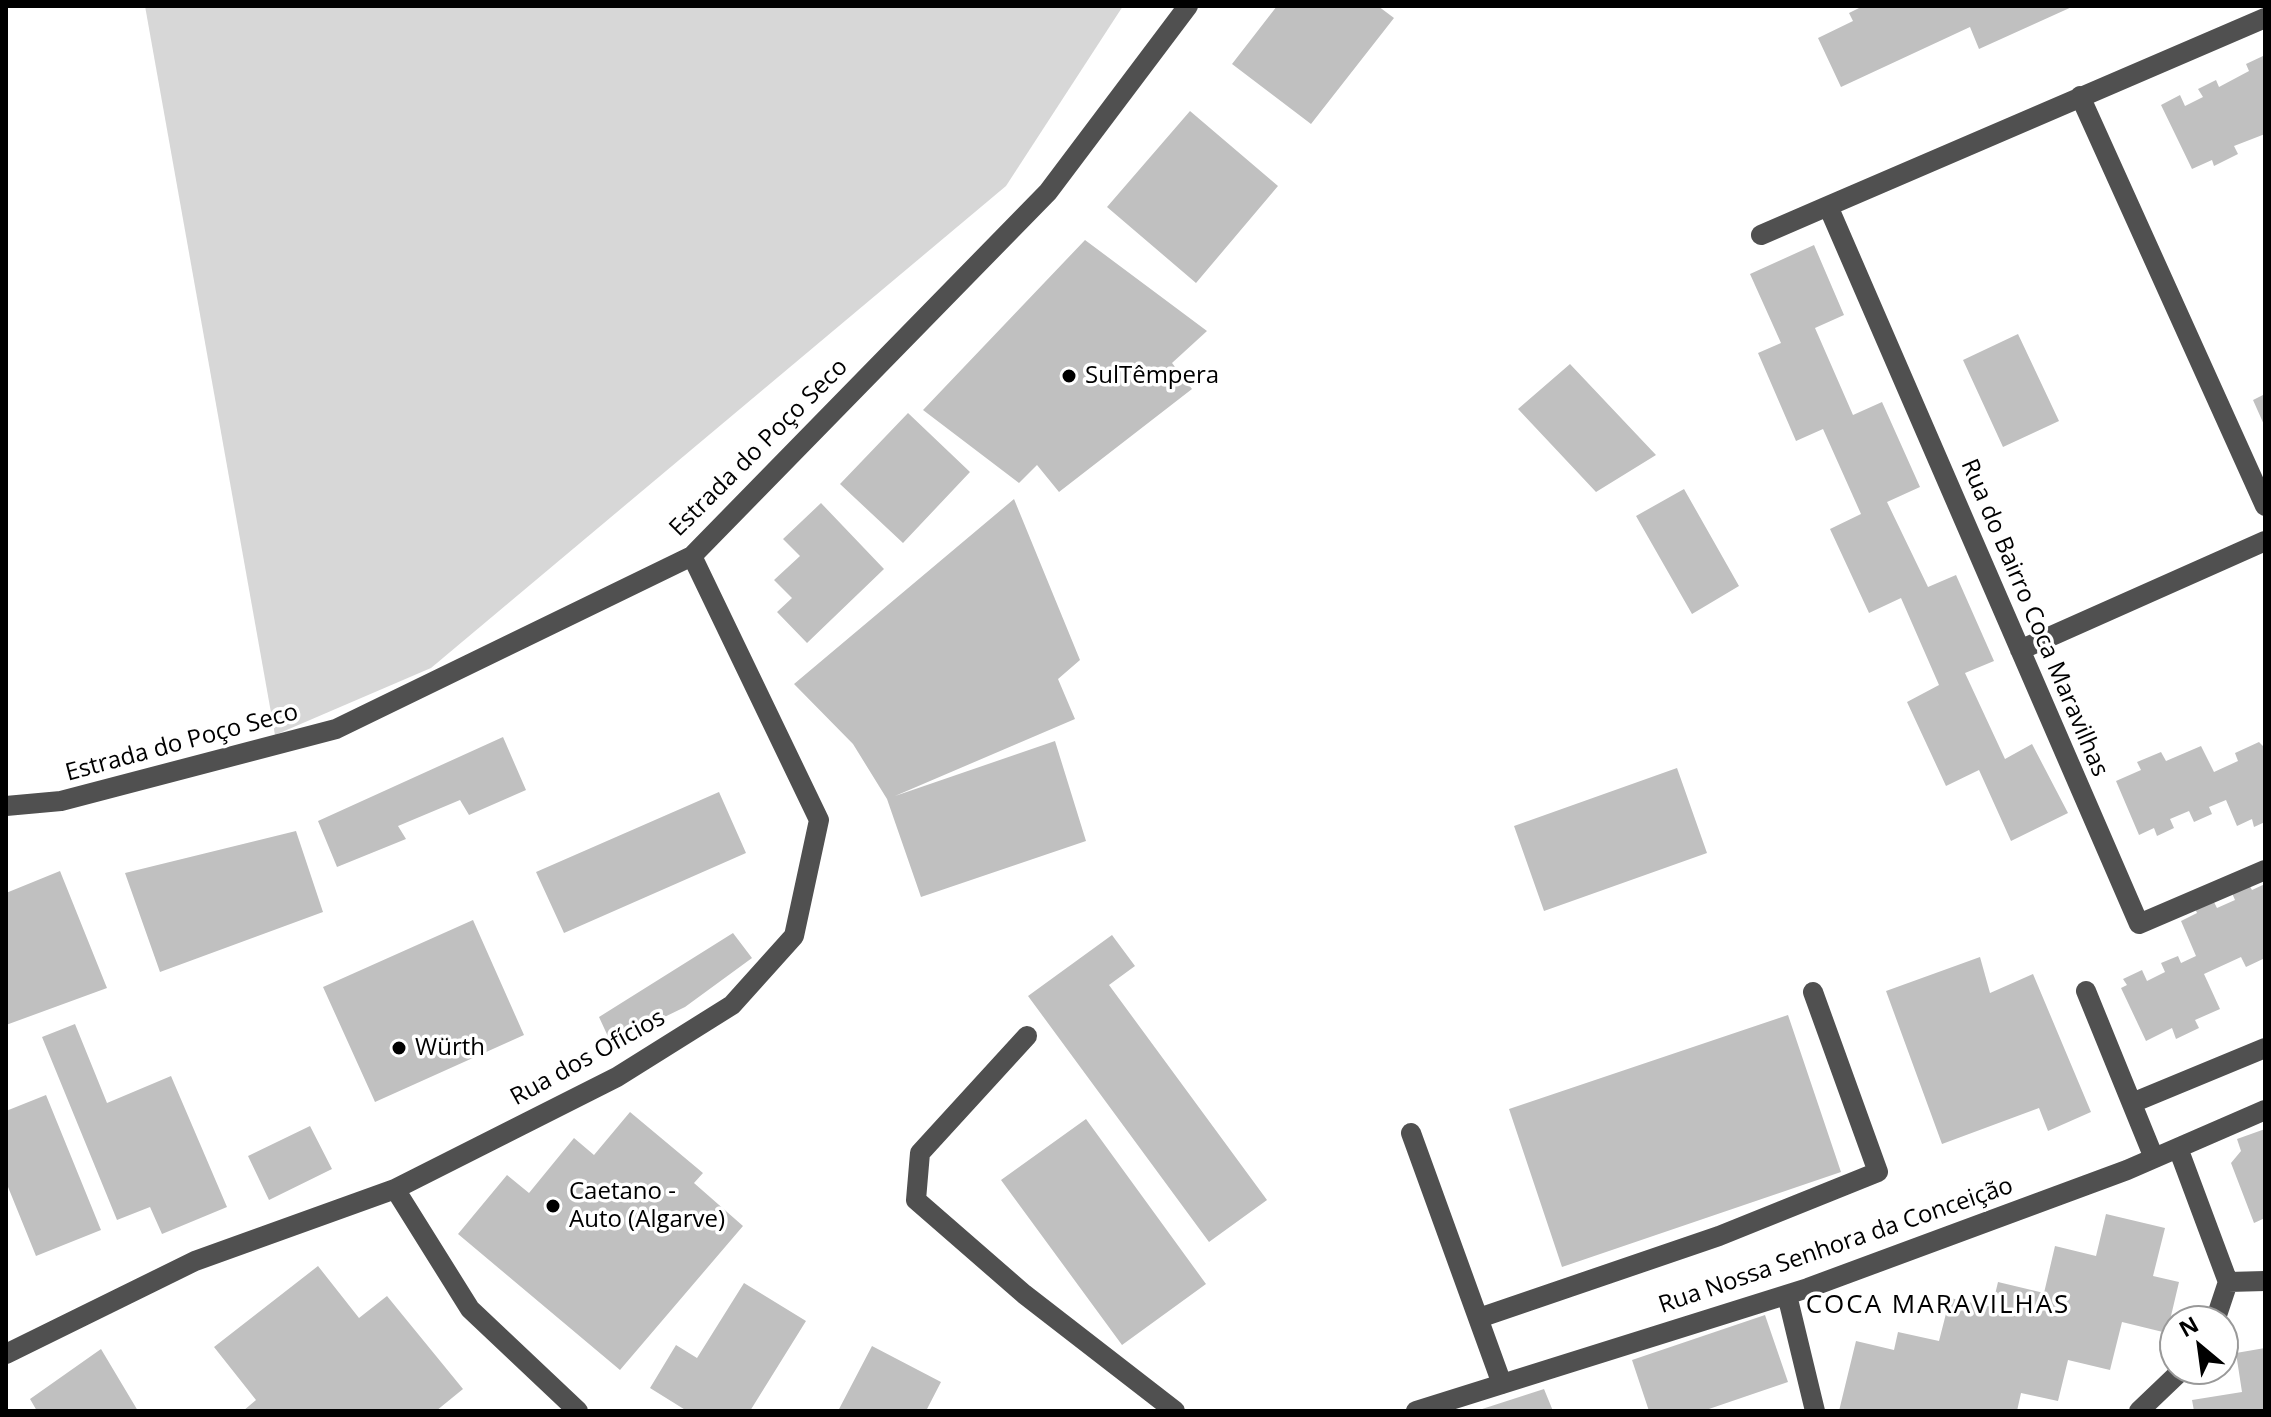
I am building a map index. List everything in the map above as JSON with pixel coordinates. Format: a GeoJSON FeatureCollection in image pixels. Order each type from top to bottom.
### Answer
{"type":"FeatureCollection","features":[{"type":"Feature","properties":{"kind":"street","name":"Estrada do Poço Seco"},"geometry":{"type":"LineString","coordinates":[[6,806],[61,801],[336,729],[692,556],[1048,192],[1188,6]]}},
{"type":"Feature","properties":{"kind":"street"},"geometry":{"type":"LineString","coordinates":[[1761,235],[2265,18]]}},
{"type":"Feature","properties":{"kind":"street"},"geometry":{"type":"LineString","coordinates":[[2080,96],[2265,506]]}},
{"type":"Feature","properties":{"kind":"street","name":"Rua do Bairro Coca Maravilhas"},"geometry":{"type":"LineString","coordinates":[[1828,206],[2139,924],[2265,870]]}},
{"type":"Feature","properties":{"kind":"street"},"geometry":{"type":"LineString","coordinates":[[2020,650],[2265,541]]}},
{"type":"Feature","properties":{"kind":"street","name":"Rua dos Ofícios"},"geometry":{"type":"LineString","coordinates":[[6,1354],[195,1261],[395,1189],[617,1077],[732,1005],[794,936],[819,820],[692,556]]}},
{"type":"Feature","properties":{"kind":"street"},"geometry":{"type":"LineString","coordinates":[[2086,991],[2154,1158]]}},
{"type":"Feature","properties":{"kind":"street"},"geometry":{"type":"LineString","coordinates":[[1479,1318],[1719,1236],[1878,1172],[1813,992]]}},
{"type":"Feature","properties":{"kind":"street"},"geometry":{"type":"LineString","coordinates":[[1027,1036],[920,1153],[916,1200],[1024,1294],[1175,1411]]}},
{"type":"Feature","properties":{"kind":"street"},"geometry":{"type":"LineString","coordinates":[[2132,1103],[2265,1048]]}},
{"type":"Feature","properties":{"kind":"street","name":"Rua Nossa Senhora da Conceição"},"geometry":{"type":"LineString","coordinates":[[1416,1411],[1787,1295],[2154,1158],[2265,1110]]}},
{"type":"Feature","properties":{"kind":"street"},"geometry":{"type":"LineString","coordinates":[[1411,1133],[1502,1384]]}},
{"type":"Feature","properties":{"kind":"street"},"geometry":{"type":"LineString","coordinates":[[2178,1148],[2228,1282],[2220,1305]]}},
{"type":"Feature","properties":{"kind":"street"},"geometry":{"type":"LineString","coordinates":[[395,1189],[470,1309],[578,1411]]}},
{"type":"Feature","properties":{"kind":"street"},"geometry":{"type":"LineString","coordinates":[[2228,1282],[2265,1281]]}},
{"type":"Feature","properties":{"kind":"street"},"geometry":{"type":"LineString","coordinates":[[1787,1295],[1815,1411]]}},
{"type":"Feature","properties":{"kind":"street"},"geometry":{"type":"LineString","coordinates":[[2139,1411],[2166,1385]]}},
{"type":"Feature","properties":{"kind":"shaded area"},"geometry":{"type":"Polygon","coordinates":[[[145,6],[1123,6],[1006,186],[431,668],[275,735],[145,6]]]}},
{"type":"Feature","properties":{"kind":"building"},"geometry":{"type":"Polygon","coordinates":[[[1277,6],[1378,6],[1394,18],[1311,124],[1232,64],[1277,6]]]}},
{"type":"Feature","properties":{"kind":"building"},"geometry":{"type":"Polygon","coordinates":[[[1863,6],[2074,6],[1979,49],[1970,27],[1841,87],[1818,38],[1853,21],[1849,13],[1863,6]]]}},
{"type":"Feature","properties":{"kind":"building"},"geometry":{"type":"Polygon","coordinates":[[[2263,56],[2265,134],[2234,146],[2238,154],[2214,166],[2212,160],[2192,169],[2161,105],[2180,95],[2185,106],[2203,97],[2198,89],[2216,80],[2219,87],[2249,71],[2246,64],[2263,56]]]}},
{"type":"Feature","properties":{"kind":"building"},"geometry":{"type":"Polygon","coordinates":[[[1190,111],[1278,186],[1196,283],[1107,207],[1190,111]]]}},
{"type":"Feature","properties":{"kind":"building","name":"SulTêmpera"},"geometry":{"type":"Polygon","coordinates":[[[1085,240],[1207,331],[1172,363],[1192,389],[1059,492],[1037,465],[1019,483],[923,410],[1085,240]]]}},
{"type":"Feature","properties":{"kind":"building"},"geometry":{"type":"Polygon","coordinates":[[[1814,245],[1844,315],[1815,328],[1853,415],[1882,402],[1920,487],[1887,502],[1928,587],[1956,575],[1994,661],[1965,673],[2005,759],[2032,744],[2068,813],[2011,841],[1979,770],[1946,786],[1907,702],[1939,685],[1901,598],[1869,613],[1830,529],[1861,514],[1823,429],[1796,441],[1758,353],[1781,343],[1750,274],[1814,245]]]}},
{"type":"Feature","properties":{"kind":"building"},"geometry":{"type":"Polygon","coordinates":[[[2018,334],[2059,421],[2003,447],[1963,360],[2018,334]]]}},
{"type":"Feature","properties":{"kind":"building"},"geometry":{"type":"Polygon","coordinates":[[[1570,364],[1656,455],[1596,492],[1518,409],[1570,364]]]}},
{"type":"Feature","properties":{"kind":"building"},"geometry":{"type":"Polygon","coordinates":[[[2265,394],[2265,427],[2253,400],[2265,394]]]}},
{"type":"Feature","properties":{"kind":"building"},"geometry":{"type":"Polygon","coordinates":[[[908,413],[970,472],[903,543],[840,484],[908,413]]]}},
{"type":"Feature","properties":{"kind":"building"},"geometry":{"type":"Polygon","coordinates":[[[1684,489],[1739,586],[1692,614],[1636,516],[1684,489]]]}},
{"type":"Feature","properties":{"kind":"building"},"geometry":{"type":"Polygon","coordinates":[[[1014,499],[1080,660],[1058,679],[1075,719],[895,796],[1055,741],[1086,841],[921,897],[887,799],[853,744],[794,684],[1014,499]]]}},
{"type":"Feature","properties":{"kind":"building"},"geometry":{"type":"Polygon","coordinates":[[[821,503],[884,569],[807,643],[777,612],[792,598],[774,580],[800,556],[783,539],[821,503]]]}},
{"type":"Feature","properties":{"kind":"building"},"geometry":{"type":"Polygon","coordinates":[[[503,737],[526,790],[469,815],[460,800],[398,826],[406,839],[337,867],[318,821],[503,737]]]}},
{"type":"Feature","properties":{"kind":"building"},"geometry":{"type":"Polygon","coordinates":[[[2259,742],[2265,748],[2265,822],[2254,827],[2252,819],[2237,826],[2226,800],[2209,807],[2212,814],[2194,822],[2189,811],[2170,819],[2174,828],[2157,836],[2154,828],[2139,835],[2116,781],[2141,770],[2137,762],[2161,752],[2166,761],[2201,746],[2214,772],[2238,761],[2235,753],[2259,742]]]}},
{"type":"Feature","properties":{"kind":"building"},"geometry":{"type":"Polygon","coordinates":[[[1677,768],[1707,853],[1544,911],[1514,826],[1677,768]]]}},
{"type":"Feature","properties":{"kind":"building"},"geometry":{"type":"Polygon","coordinates":[[[719,792],[746,853],[564,933],[536,872],[719,792]]]}},
{"type":"Feature","properties":{"kind":"building"},"geometry":{"type":"Polygon","coordinates":[[[296,831],[323,912],[160,972],[125,873],[296,831]]]}},
{"type":"Feature","properties":{"kind":"building"},"geometry":{"type":"Polygon","coordinates":[[[60,871],[107,988],[6,1025],[6,893],[60,871]]]}},
{"type":"Feature","properties":{"kind":"building"},"geometry":{"type":"Polygon","coordinates":[[[2248,883],[2252,890],[2265,884],[2265,958],[2246,967],[2241,957],[2204,974],[2220,1009],[2195,1020],[2199,1028],[2176,1039],[2172,1028],[2146,1041],[2121,988],[2127,985],[2123,979],[2142,970],[2147,981],[2165,972],[2161,963],[2178,956],[2181,963],[2196,956],[2181,921],[2197,913],[2194,906],[2212,898],[2217,908],[2235,900],[2231,891],[2248,883]]]}},
{"type":"Feature","properties":{"kind":"building"},"geometry":{"type":"Polygon","coordinates":[[[473,920],[524,1035],[375,1102],[323,987],[473,920]]]}},
{"type":"Feature","properties":{"kind":"building"},"geometry":{"type":"Polygon","coordinates":[[[733,933],[752,958],[685,1007],[611,1043],[599,1017],[733,933]]]}},
{"type":"Feature","properties":{"kind":"building"},"geometry":{"type":"Polygon","coordinates":[[[1112,935],[1135,966],[1109,985],[1267,1200],[1209,1242],[1028,996],[1112,935]]]}},
{"type":"Feature","properties":{"kind":"building"},"geometry":{"type":"Polygon","coordinates":[[[1980,957],[1990,993],[2033,974],[2091,1112],[2048,1131],[2039,1108],[1942,1144],[1886,991],[1980,957]]]}},
{"type":"Feature","properties":{"kind":"building"},"geometry":{"type":"Polygon","coordinates":[[[1788,1015],[1841,1172],[1562,1267],[1509,1109],[1788,1015]]]}},
{"type":"Feature","properties":{"kind":"building"},"geometry":{"type":"Polygon","coordinates":[[[75,1024],[107,1103],[171,1076],[227,1207],[162,1234],[150,1207],[117,1220],[42,1037],[75,1024]]]}},
{"type":"Feature","properties":{"kind":"building"},"geometry":{"type":"Polygon","coordinates":[[[46,1095],[101,1230],[36,1256],[6,1182],[6,1111],[46,1095]]]}},
{"type":"Feature","properties":{"kind":"building"},"geometry":{"type":"Polygon","coordinates":[[[630,1112],[703,1173],[694,1183],[743,1226],[620,1370],[458,1234],[507,1175],[529,1193],[574,1138],[594,1155],[630,1112]]]}},
{"type":"Feature","properties":{"kind":"building"},"geometry":{"type":"Polygon","coordinates":[[[1086,1119],[1206,1284],[1122,1345],[1001,1180],[1086,1119]]]}},
{"type":"Feature","properties":{"kind":"building"},"geometry":{"type":"Polygon","coordinates":[[[310,1126],[332,1169],[269,1200],[248,1156],[310,1126]]]}},
{"type":"Feature","properties":{"kind":"building"},"geometry":{"type":"Polygon","coordinates":[[[2265,1129],[2265,1218],[2254,1223],[2231,1163],[2241,1151],[2237,1139],[2265,1129]]]}},
{"type":"Feature","properties":{"kind":"building"},"geometry":{"type":"Polygon","coordinates":[[[2106,1214],[2165,1228],[2153,1276],[2179,1282],[2174,1305],[2159,1305],[2159,1331],[2122,1322],[2110,1370],[2068,1360],[2058,1401],[2021,1393],[2017,1411],[1839,1411],[1856,1341],[1894,1350],[1898,1332],[1939,1341],[1950,1298],[1992,1307],[1998,1282],[2044,1293],[2055,1246],[2096,1256],[2106,1214]]]}},
{"type":"Feature","properties":{"kind":"building"},"geometry":{"type":"Polygon","coordinates":[[[318,1266],[359,1318],[387,1296],[463,1389],[436,1411],[243,1411],[256,1400],[214,1347],[318,1266]]]}},
{"type":"Feature","properties":{"kind":"building"},"geometry":{"type":"Polygon","coordinates":[[[744,1283],[806,1321],[750,1411],[687,1411],[650,1388],[676,1345],[697,1358],[744,1283]]]}},
{"type":"Feature","properties":{"kind":"building"},"geometry":{"type":"Polygon","coordinates":[[[1765,1315],[1788,1382],[1703,1411],[1649,1411],[1632,1360],[1765,1315]]]}},
{"type":"Feature","properties":{"kind":"building"},"geometry":{"type":"Polygon","coordinates":[[[872,1346],[941,1382],[926,1411],[838,1411],[872,1346]]]}},
{"type":"Feature","properties":{"kind":"building"},"geometry":{"type":"Polygon","coordinates":[[[2265,1348],[2265,1411],[2194,1411],[2192,1400],[2242,1392],[2239,1352],[2265,1348]]]}},
{"type":"Feature","properties":{"kind":"building"},"geometry":{"type":"Polygon","coordinates":[[[101,1349],[138,1411],[37,1411],[30,1399],[101,1349]]]}},
{"type":"Feature","properties":{"kind":"building"},"geometry":{"type":"Polygon","coordinates":[[[1544,1389],[1553,1411],[1479,1411],[1479,1410],[1544,1389]]]}},
{"type":"Feature","properties":{"kind":"place","name":"SulTêmpera"},"geometry":{"type":"Point","coordinates":[1069,376]}},
{"type":"Feature","properties":{"kind":"place","name":"Würth"},"geometry":{"type":"Point","coordinates":[399,1048]}},
{"type":"Feature","properties":{"kind":"place","name":"Caetano - Auto (Algarve)"},"geometry":{"type":"Point","coordinates":[553,1206]}},
{"type":"Feature","properties":{"kind":"district","name":"COCA MARAVILHAS"},"geometry":{"type":"Point","coordinates":[1938,1306]}}]}
